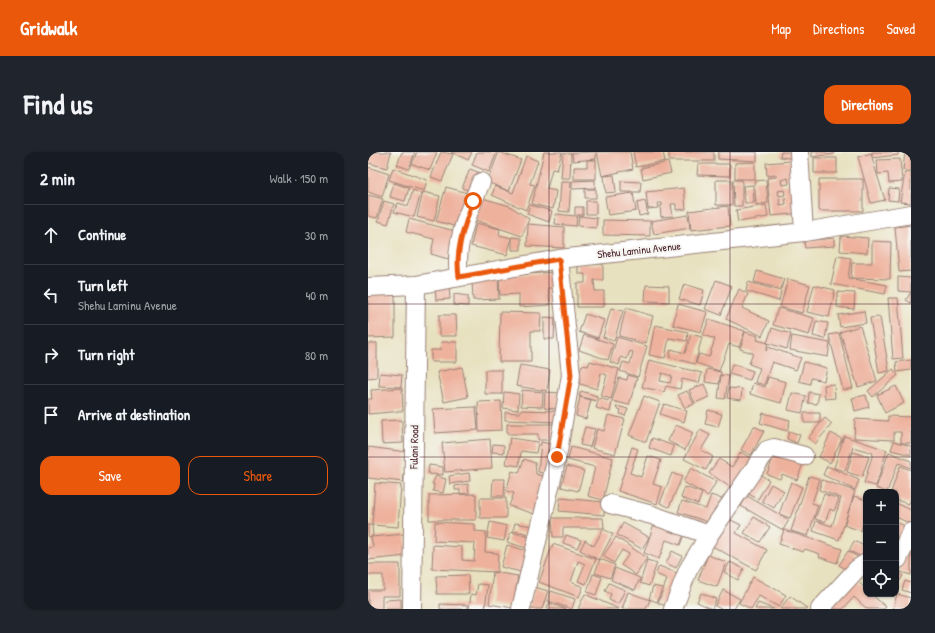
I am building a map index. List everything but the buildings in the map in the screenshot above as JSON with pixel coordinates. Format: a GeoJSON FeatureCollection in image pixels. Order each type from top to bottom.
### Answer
{"type":"FeatureCollection","features":[{"type":"Feature","properties":{"kind":"street"},"geometry":{"type":"LineString","coordinates":[[799,152],[804,232]]}},
{"type":"Feature","properties":{"kind":"street"},"geometry":{"type":"LineString","coordinates":[[459,277],[457,260],[461,234],[481,182]]}},
{"type":"Feature","properties":{"kind":"street","name":"Shehu Laminu Avenue"},"geometry":{"type":"LineString","coordinates":[[368,287],[416,285],[559,259],[804,232],[911,214]]}},
{"type":"Feature","properties":{"kind":"street"},"geometry":{"type":"LineString","coordinates":[[522,609],[557,457],[571,375],[559,259]]}},
{"type":"Feature","properties":{"kind":"street","name":"Fulani Road"},"geometry":{"type":"LineString","coordinates":[[412,609],[416,285]]}},
{"type":"Feature","properties":{"kind":"street"},"geometry":{"type":"LineString","coordinates":[[673,609],[688,570],[709,535],[767,450],[774,448],[804,456]]}},
{"type":"Feature","properties":{"kind":"street"},"geometry":{"type":"LineString","coordinates":[[610,504],[652,515],[709,535]]}},
{"type":"Feature","properties":{"kind":"street"},"geometry":{"type":"LineString","coordinates":[[899,557],[911,532]]}},
{"type":"Feature","properties":{"kind":"street"},"geometry":{"type":"LineString","coordinates":[[820,609],[857,569],[863,565]]}},
{"type":"Feature","properties":{"kind":"route"},"geometry":{"type":"LineString","coordinates":[[473,201],[461,234],[457,260],[459,277],[559,259],[571,375],[557,457]]}}]}
